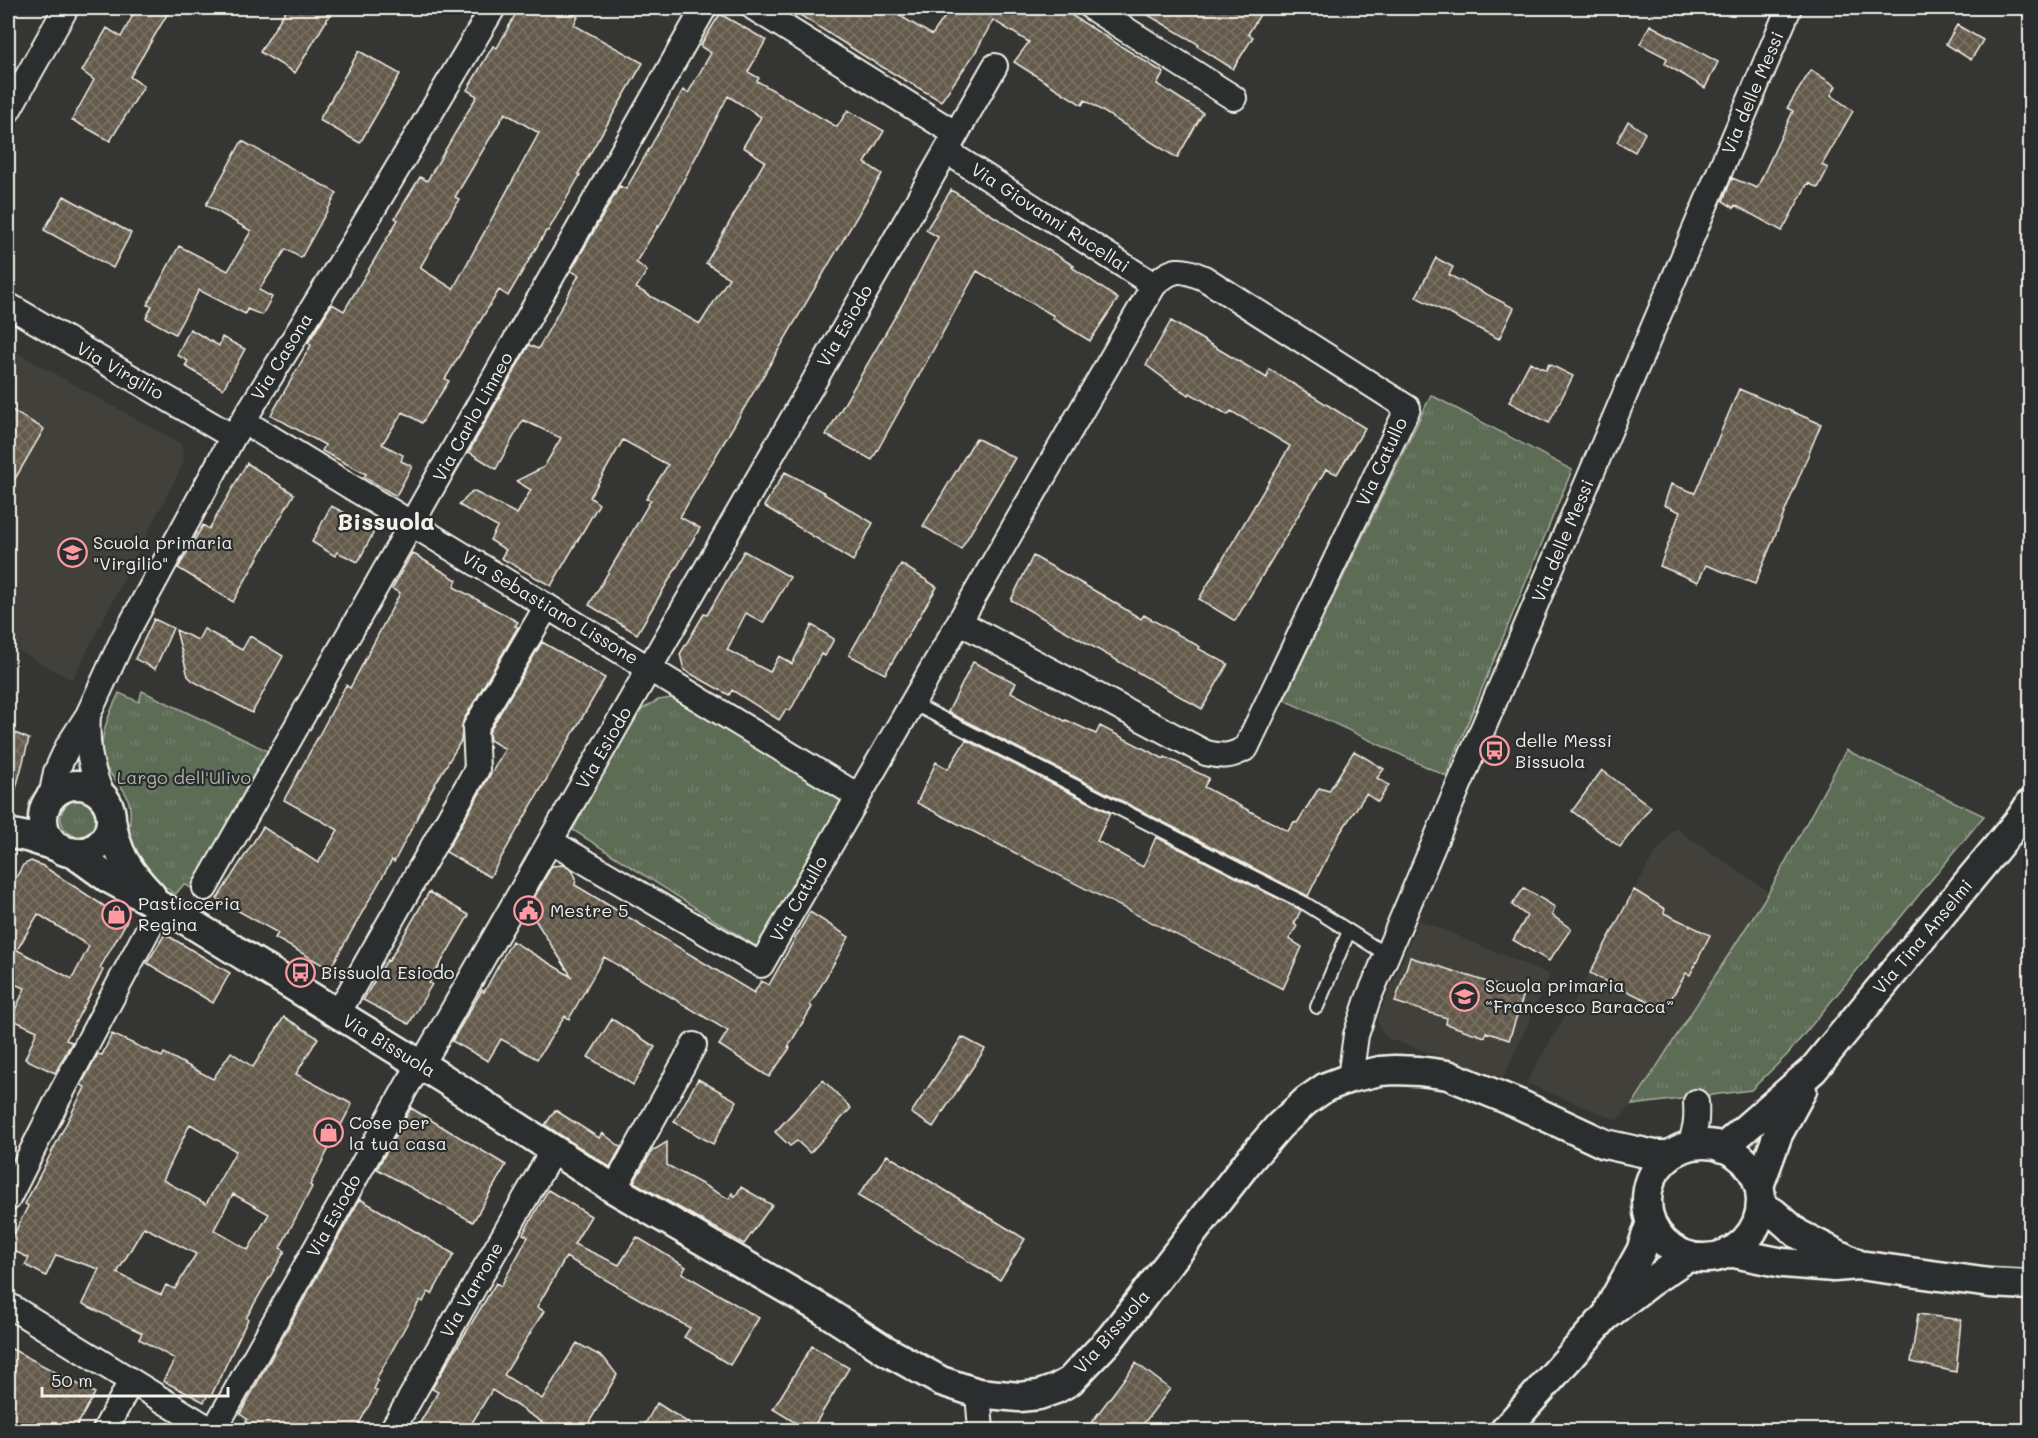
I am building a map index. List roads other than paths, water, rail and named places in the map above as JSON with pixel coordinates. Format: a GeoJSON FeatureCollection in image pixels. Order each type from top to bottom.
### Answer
{"type":"FeatureCollection","features":[{"type":"Feature","properties":{"kind":"street"},"geometry":{"type":"LineString","coordinates":[[8,111],[66,8]]}},
{"type":"Feature","properties":{"kind":"street","name":"Via Casona"},"geometry":{"type":"LineString","coordinates":[[49,801],[61,761],[88,715],[122,641],[238,429],[350,248],[493,8]]}},
{"type":"Feature","properties":{"kind":"street","name":"Via Carlo Linneo"},"geometry":{"type":"LineString","coordinates":[[205,888],[704,8]]}},
{"type":"Feature","properties":{"kind":"street","name":"Via Giovanni Rucellai"},"geometry":{"type":"LineString","coordinates":[[754,8],[1154,285]]}},
{"type":"Feature","properties":{"kind":"street"},"geometry":{"type":"LineString","coordinates":[[1092,8],[1234,98]]}},
{"type":"Feature","properties":{"kind":"street","name":"Via delle Messi"},"geometry":{"type":"LineString","coordinates":[[1350,1078],[1359,1025],[1387,955],[1789,8]]}},
{"type":"Feature","properties":{"kind":"street","name":"Via Esiodo"},"geometry":{"type":"LineString","coordinates":[[213,1431],[408,1084],[995,66]]}},
{"type":"Feature","properties":{"kind":"street","name":"Via Catullo"},"geometry":{"type":"LineString","coordinates":[[550,841],[762,965],[858,796],[1154,285],[1166,274],[1178,271],[1191,272],[1204,278],[1408,408],[1246,748],[1235,754],[1222,757],[1206,753],[959,622]]}},
{"type":"Feature","properties":{"kind":"street","name":"Via Virgilio"},"geometry":{"type":"LineString","coordinates":[[8,305],[238,429]]}},
{"type":"Feature","properties":{"kind":"street","name":"Via Sebastiano Lissone"},"geometry":{"type":"LineString","coordinates":[[238,429],[412,524],[858,796]]}},
{"type":"Feature","properties":{"kind":"street"},"geometry":{"type":"LineString","coordinates":[[337,1014],[477,769],[475,728],[547,606]]}},
{"type":"Feature","properties":{"kind":"street","name":"Via Casona"},"geometry":{"type":"LineString","coordinates":[[88,715],[87,747],[90,764],[107,807]]}},
{"type":"Feature","properties":{"kind":"street"},"geometry":{"type":"LineString","coordinates":[[71,786],[88,787],[107,807],[108,833],[99,845],[86,851],[66,850],[55,844],[46,832],[44,818],[49,801],[56,792],[71,786]]}},
{"type":"Feature","properties":{"kind":"street","name":"Via Bissuola"},"geometry":{"type":"LineString","coordinates":[[10,827],[49,801]]}},
{"type":"Feature","properties":{"kind":"street","name":"Via Tina Anselmi"},"geometry":{"type":"LineString","coordinates":[[1723,1148],[1813,1070],[2031,804]]}},
{"type":"Feature","properties":{"kind":"street","name":"Via Bissuola"},"geometry":{"type":"LineString","coordinates":[[107,807],[113,836],[122,859],[141,885],[161,905]]}},
{"type":"Feature","properties":{"kind":"street","name":"Via Bissuola"},"geometry":{"type":"LineString","coordinates":[[10,827],[66,850],[108,878],[161,905],[420,1065],[614,1189],[823,1310],[922,1372],[978,1393],[1029,1396],[1056,1389],[1070,1381],[1110,1339],[1247,1163],[1280,1126],[1306,1101],[1326,1087],[1350,1078],[1380,1071],[1419,1071],[1448,1076],[1519,1104],[1605,1144]]}},
{"type":"Feature","properties":{"kind":"street"},"geometry":{"type":"LineString","coordinates":[[8,1199],[59,1097],[161,905]]}},
{"type":"Feature","properties":{"kind":"street"},"geometry":{"type":"LineString","coordinates":[[614,1189],[694,1045]]}},
{"type":"Feature","properties":{"kind":"street","name":"Via Tina Anselmi"},"geometry":{"type":"LineString","coordinates":[[1760,1196],[1778,1134],[1813,1070]]}},
{"type":"Feature","properties":{"kind":"street"},"geometry":{"type":"LineString","coordinates":[[1605,1317],[1641,1251],[1649,1214],[1649,1188],[1655,1171],[1680,1151],[1695,1134],[1698,1120],[1696,1102]]}},
{"type":"Feature","properties":{"kind":"street"},"geometry":{"type":"LineString","coordinates":[[1605,1144],[1655,1155],[1680,1151],[1699,1144],[1723,1148],[1737,1154],[1750,1168],[1760,1196],[1774,1214],[1798,1234],[1859,1264]]}},
{"type":"Feature","properties":{"kind":"street"},"geometry":{"type":"LineString","coordinates":[[1605,1144],[1639,1180],[1649,1214],[1665,1244],[1680,1253],[1709,1258],[1729,1252],[1745,1241],[1756,1225],[1760,1196]]}},
{"type":"Feature","properties":{"kind":"street","name":"Via Varrone"},"geometry":{"type":"LineString","coordinates":[[392,1431],[553,1150]]}},
{"type":"Feature","properties":{"kind":"street"},"geometry":{"type":"LineString","coordinates":[[1729,1252],[1783,1263],[1834,1267],[1859,1264],[1990,1283],[2031,1285]]}},
{"type":"Feature","properties":{"kind":"street"},"geometry":{"type":"LineString","coordinates":[[1505,1431],[1605,1317],[1650,1282],[1689,1256]]}},
{"type":"Feature","properties":{"kind":"street"},"geometry":{"type":"LineString","coordinates":[[8,1305],[213,1431]]}},
{"type":"Feature","properties":{"kind":"street"},"geometry":{"type":"LineString","coordinates":[[105,1431],[131,1381]]}},
{"type":"Feature","properties":{"kind":"street"},"geometry":{"type":"LineString","coordinates":[[978,1393],[981,1431]]}},
{"type":"Feature","properties":{"kind":"lane"},"geometry":{"type":"LineString","coordinates":[[912,703],[1306,904],[1387,955]]}},
{"type":"Feature","properties":{"kind":"lane"},"geometry":{"type":"LineString","coordinates":[[1317,1007],[1349,931]]}},
{"type":"Feature","properties":{"kind":"place","name":"Scuola primaria \"Virgilio\""},"geometry":{"type":"Point","coordinates":[72,553]}},
{"type":"Feature","properties":{"kind":"place","name":"delle Messi Bissuola"},"geometry":{"type":"Point","coordinates":[1494,751]}},
{"type":"Feature","properties":{"kind":"place","name":"Mestre 5"},"geometry":{"type":"Point","coordinates":[529,911]}},
{"type":"Feature","properties":{"kind":"place","name":"Pasticceria Regina"},"geometry":{"type":"Point","coordinates":[117,914]}},
{"type":"Feature","properties":{"kind":"place","name":"Bissuola Esiodo"},"geometry":{"type":"Point","coordinates":[300,973]}},
{"type":"Feature","properties":{"kind":"place","name":"Scuola primaria “Francesco Baracca”"},"geometry":{"type":"Point","coordinates":[1464,996]}},
{"type":"Feature","properties":{"kind":"place","name":"Cose per la tua casa"},"geometry":{"type":"Point","coordinates":[328,1133]}},
{"type":"Feature","properties":{"kind":"district","name":"Bissuola"},"geometry":{"type":"Point","coordinates":[386,522]}},
{"type":"Feature","properties":{"kind":"park label","name":"Largo dell'Ulivo"},"geometry":{"type":"Point","coordinates":[184,778]}}]}
